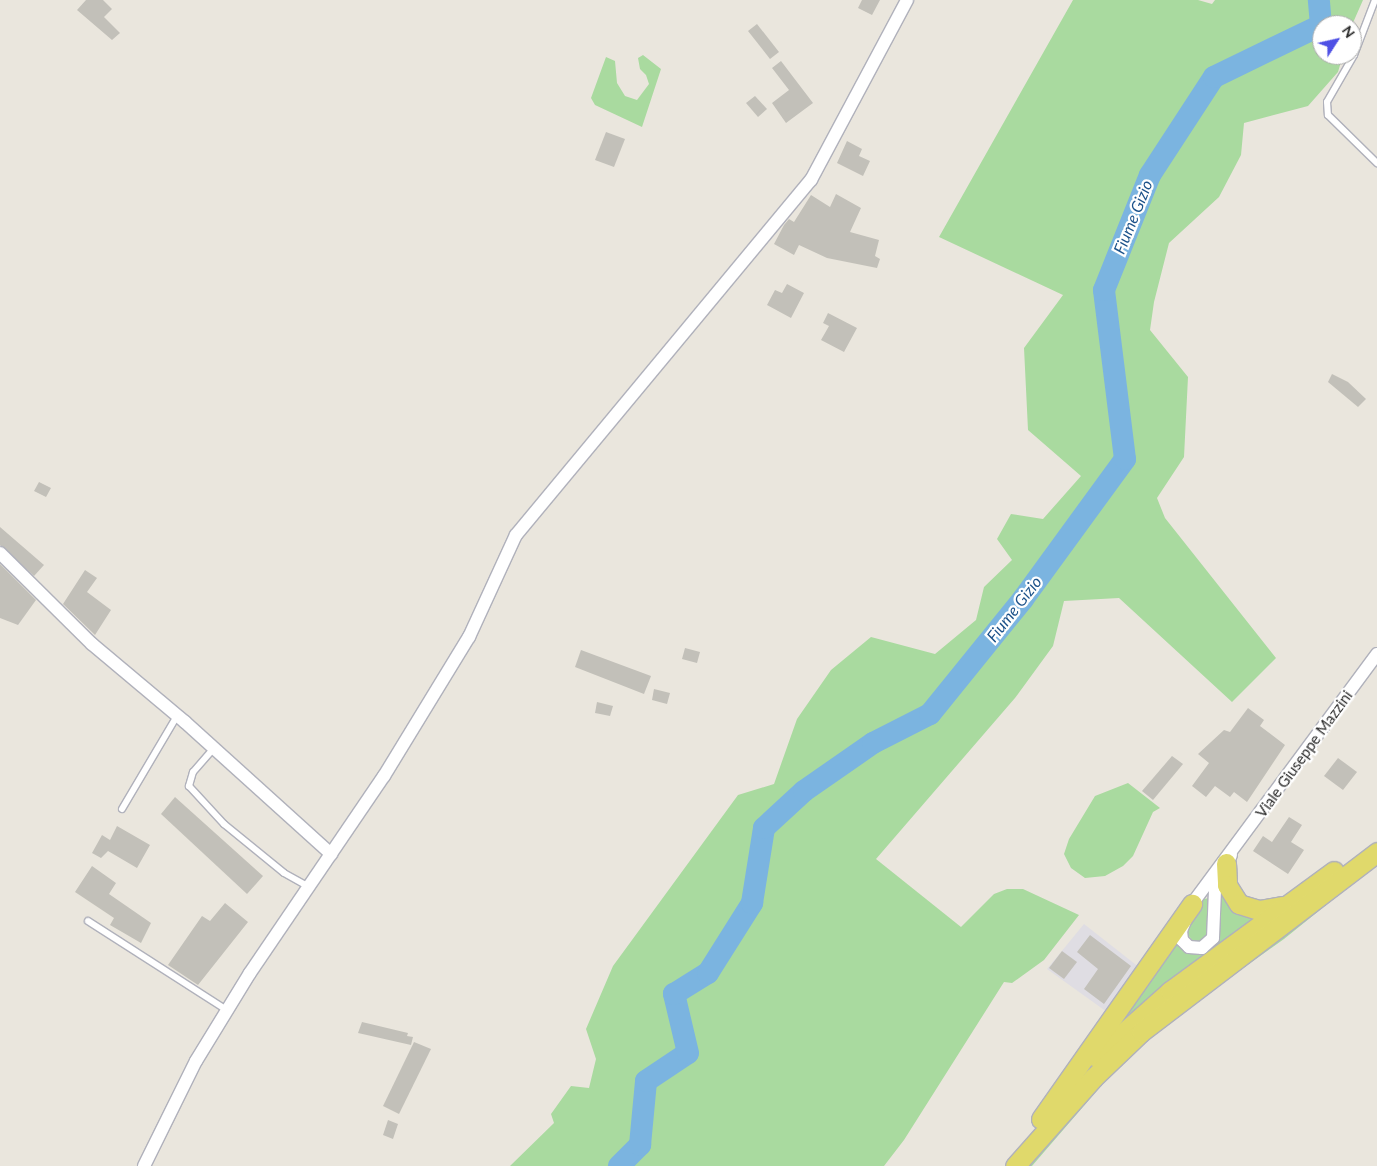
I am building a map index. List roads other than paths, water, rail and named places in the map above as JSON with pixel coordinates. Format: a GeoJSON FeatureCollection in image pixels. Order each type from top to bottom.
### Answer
{"type":"FeatureCollection","features":[{"type":"Feature","properties":{"kind":"main road"},"geometry":{"type":"LineString","coordinates":[[1053,1104],[1092,1061],[1153,1005],[1288,904],[1377,842]]}},
{"type":"Feature","properties":{"kind":"main road"},"geometry":{"type":"LineString","coordinates":[[1015,1166],[1093,1078],[1141,1032],[1377,852]]}},
{"type":"Feature","properties":{"kind":"main road"},"geometry":{"type":"LineString","coordinates":[[1228,859],[1228,885],[1239,904],[1259,910],[1288,904]]}},
{"type":"Feature","properties":{"kind":"main road"},"geometry":{"type":"LineString","coordinates":[[1005,1166],[1053,1104],[1192,904]]}},
{"type":"Feature","properties":{"kind":"street"},"geometry":{"type":"LineString","coordinates":[[144,1166],[196,1061],[309,886],[384,776],[469,637],[516,535],[811,180],[907,0]]}},
{"type":"Feature","properties":{"kind":"street"},"geometry":{"type":"LineString","coordinates":[[0,553],[92,644],[214,748],[331,854]]}},
{"type":"Feature","properties":{"kind":"street","name":"Viale Giuseppe Mazzini"},"geometry":{"type":"LineString","coordinates":[[1228,859],[1215,890],[1213,938],[1199,949],[1186,946],[1181,936],[1184,917],[1192,904],[1228,859],[1377,654]]}},
{"type":"Feature","properties":{"kind":"lane"},"geometry":{"type":"LineString","coordinates":[[1375,0],[1354,54],[1327,102],[1328,115],[1377,163]]}},
{"type":"Feature","properties":{"kind":"lane"},"geometry":{"type":"LineString","coordinates":[[122,809],[177,716]]}},
{"type":"Feature","properties":{"kind":"lane"},"geometry":{"type":"LineString","coordinates":[[214,748],[193,772],[189,786],[224,824],[284,873],[309,886]]}},
{"type":"Feature","properties":{"kind":"lane"},"geometry":{"type":"LineString","coordinates":[[88,921],[228,1010]]}},
{"type":"Feature","properties":{"kind":"waterway","name":"Fiume Gizio"},"geometry":{"type":"LineString","coordinates":[[619,1166],[640,1145],[646,1081],[688,1053],[674,994],[708,973],[752,903],[764,828],[804,791],[873,743],[930,714],[1023,599],[1125,459],[1104,290],[1150,175],[1214,77],[1321,25],[1319,0]]}}]}
